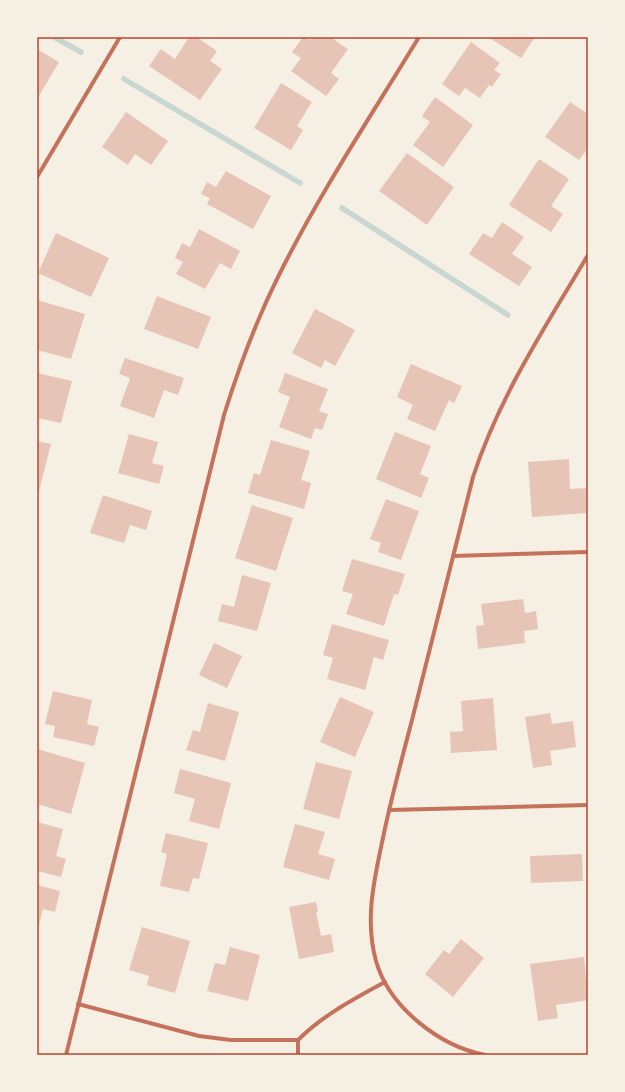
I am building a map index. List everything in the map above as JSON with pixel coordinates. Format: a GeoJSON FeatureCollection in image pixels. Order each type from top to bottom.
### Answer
{"type":"FeatureCollection","features":[{"type":"Feature","properties":{"kind":"street"},"geometry":{"type":"LineString","coordinates":[[37,177],[120,37]]}},
{"type":"Feature","properties":{"kind":"street"},"geometry":{"type":"LineString","coordinates":[[66,1055],[224,415],[244,356],[275,283],[303,229],[419,37]]}},
{"type":"Feature","properties":{"kind":"street"},"geometry":{"type":"LineString","coordinates":[[485,1055],[459,1047],[433,1032],[401,1004],[385,982],[374,951],[370,910],[375,876],[389,810],[473,477],[484,445],[501,405],[588,255]]}},
{"type":"Feature","properties":{"kind":"street"},"geometry":{"type":"LineString","coordinates":[[453,556],[588,552]]}},
{"type":"Feature","properties":{"kind":"street"},"geometry":{"type":"LineString","coordinates":[[389,810],[588,805]]}},
{"type":"Feature","properties":{"kind":"street"},"geometry":{"type":"LineString","coordinates":[[78,1004],[199,1036],[237,1040],[298,1040],[314,1025],[332,1012],[385,982]]}},
{"type":"Feature","properties":{"kind":"street"},"geometry":{"type":"LineString","coordinates":[[298,1040],[298,1055]]}},
{"type":"Feature","properties":{"kind":"building"},"geometry":{"type":"Polygon","coordinates":[[[189,37],[196,37],[217,51],[210,61],[222,69],[200,100],[149,66],[161,49],[175,59],[189,37]]]}},
{"type":"Feature","properties":{"kind":"building"},"geometry":{"type":"Polygon","coordinates":[[[303,37],[310,40],[312,37],[330,37],[348,49],[331,73],[339,79],[326,96],[291,71],[301,58],[292,52],[303,37]]]}},
{"type":"Feature","properties":{"kind":"building"},"geometry":{"type":"Polygon","coordinates":[[[488,37],[535,37],[521,58],[488,37]]]}},
{"type":"Feature","properties":{"kind":"building"},"geometry":{"type":"Polygon","coordinates":[[[471,42],[500,63],[494,70],[501,74],[492,87],[489,85],[480,98],[465,88],[459,96],[442,84],[471,42]]]}},
{"type":"Feature","properties":{"kind":"building"},"geometry":{"type":"Polygon","coordinates":[[[37,49],[59,62],[37,99],[37,49]]]}},
{"type":"Feature","properties":{"kind":"building"},"geometry":{"type":"Polygon","coordinates":[[[281,83],[312,102],[297,126],[303,130],[291,150],[254,128],[281,83]]]}},
{"type":"Feature","properties":{"kind":"building"},"geometry":{"type":"Polygon","coordinates":[[[435,97],[473,125],[443,167],[413,145],[430,122],[422,116],[435,97]]]}},
{"type":"Feature","properties":{"kind":"building"},"geometry":{"type":"Polygon","coordinates":[[[570,102],[588,114],[588,148],[579,160],[545,137],[570,102]]]}},
{"type":"Feature","properties":{"kind":"building"},"geometry":{"type":"Polygon","coordinates":[[[126,112],[168,141],[151,165],[135,154],[128,165],[102,147],[126,112]]]}},
{"type":"Feature","properties":{"kind":"building"},"geometry":{"type":"Polygon","coordinates":[[[407,153],[454,187],[427,225],[379,191],[407,153]]]}},
{"type":"Feature","properties":{"kind":"building"},"geometry":{"type":"Polygon","coordinates":[[[539,159],[569,179],[551,206],[563,214],[551,232],[509,205],[539,159]]]}},
{"type":"Feature","properties":{"kind":"building"},"geometry":{"type":"Polygon","coordinates":[[[226,171],[271,196],[253,229],[207,204],[210,198],[201,194],[207,182],[216,187],[226,171]]]}},
{"type":"Feature","properties":{"kind":"building"},"geometry":{"type":"Polygon","coordinates":[[[502,222],[524,237],[512,254],[532,267],[519,286],[469,254],[483,233],[492,238],[502,222]]]}},
{"type":"Feature","properties":{"kind":"building"},"geometry":{"type":"Polygon","coordinates":[[[199,229],[240,251],[231,269],[220,263],[205,289],[176,274],[183,262],[175,258],[182,243],[190,247],[199,229]]]}},
{"type":"Feature","properties":{"kind":"building"},"geometry":{"type":"Polygon","coordinates":[[[56,233],[109,258],[91,297],[38,273],[56,233]]]}},
{"type":"Feature","properties":{"kind":"building"},"geometry":{"type":"Polygon","coordinates":[[[157,296],[211,317],[198,349],[144,329],[157,296]]]}},
{"type":"Feature","properties":{"kind":"building"},"geometry":{"type":"Polygon","coordinates":[[[37,300],[85,314],[71,359],[37,350],[37,300]]]}},
{"type":"Feature","properties":{"kind":"building"},"geometry":{"type":"Polygon","coordinates":[[[315,309],[355,330],[335,366],[325,360],[321,368],[292,353],[315,309]]]}},
{"type":"Feature","properties":{"kind":"building"},"geometry":{"type":"Polygon","coordinates":[[[125,358],[184,378],[178,395],[164,390],[154,418],[120,406],[130,378],[119,374],[125,358]]]}},
{"type":"Feature","properties":{"kind":"building"},"geometry":{"type":"Polygon","coordinates":[[[411,364],[462,386],[454,403],[449,400],[435,431],[407,419],[413,405],[397,397],[411,364]]]}},
{"type":"Feature","properties":{"kind":"building"},"geometry":{"type":"Polygon","coordinates":[[[37,373],[72,381],[61,423],[37,418],[37,373]]]}},
{"type":"Feature","properties":{"kind":"building"},"geometry":{"type":"Polygon","coordinates":[[[285,373],[328,389],[319,411],[328,414],[322,430],[315,428],[311,439],[279,427],[290,397],[278,392],[285,373]]]}},
{"type":"Feature","properties":{"kind":"building"},"geometry":{"type":"Polygon","coordinates":[[[395,432],[431,446],[420,474],[429,478],[421,498],[376,479],[395,432]]]}},
{"type":"Feature","properties":{"kind":"building"},"geometry":{"type":"Polygon","coordinates":[[[129,434],[158,442],[152,463],[164,466],[159,484],[118,473],[129,434]]]}},
{"type":"Feature","properties":{"kind":"building"},"geometry":{"type":"Polygon","coordinates":[[[271,440],[310,451],[301,480],[311,483],[304,509],[248,493],[254,473],[260,475],[271,440]]]}},
{"type":"Feature","properties":{"kind":"building"},"geometry":{"type":"Polygon","coordinates":[[[37,441],[51,444],[39,491],[37,490],[37,441]]]}},
{"type":"Feature","properties":{"kind":"building"},"geometry":{"type":"Polygon","coordinates":[[[569,459],[570,489],[588,488],[588,513],[532,517],[528,462],[569,459]]]}},
{"type":"Feature","properties":{"kind":"building"},"geometry":{"type":"Polygon","coordinates":[[[103,495],[152,511],[146,530],[130,525],[124,543],[90,533],[103,495]]]}},
{"type":"Feature","properties":{"kind":"building"},"geometry":{"type":"Polygon","coordinates":[[[386,499],[419,511],[401,560],[378,552],[381,543],[370,539],[386,499]]]}},
{"type":"Feature","properties":{"kind":"building"},"geometry":{"type":"Polygon","coordinates":[[[252,505],[293,518],[276,571],[235,558],[252,505]]]}},
{"type":"Feature","properties":{"kind":"building"},"geometry":{"type":"Polygon","coordinates":[[[352,559],[405,574],[398,595],[394,594],[384,626],[346,614],[353,594],[342,591],[352,559]]]}},
{"type":"Feature","properties":{"kind":"building"},"geometry":{"type":"Polygon","coordinates":[[[242,575],[271,583],[257,631],[218,621],[222,604],[234,607],[242,575]]]}},
{"type":"Feature","properties":{"kind":"building"},"geometry":{"type":"Polygon","coordinates":[[[523,599],[525,613],[536,611],[538,629],[524,631],[525,643],[478,649],[476,626],[484,625],[481,604],[523,599]]]}},
{"type":"Feature","properties":{"kind":"building"},"geometry":{"type":"Polygon","coordinates":[[[332,624],[389,640],[383,660],[374,657],[365,690],[327,679],[333,658],[323,655],[332,624]]]}},
{"type":"Feature","properties":{"kind":"building"},"geometry":{"type":"Polygon","coordinates":[[[214,643],[242,656],[227,688],[199,675],[214,643]]]}},
{"type":"Feature","properties":{"kind":"building"},"geometry":{"type":"Polygon","coordinates":[[[53,691],[92,700],[87,724],[99,727],[94,746],[53,737],[55,726],[45,724],[53,691]]]}},
{"type":"Feature","properties":{"kind":"building"},"geometry":{"type":"Polygon","coordinates":[[[340,697],[374,712],[355,757],[320,742],[340,697]]]}},
{"type":"Feature","properties":{"kind":"building"},"geometry":{"type":"Polygon","coordinates":[[[493,698],[497,750],[451,753],[450,732],[463,731],[461,701],[493,698]]]}},
{"type":"Feature","properties":{"kind":"building"},"geometry":{"type":"Polygon","coordinates":[[[208,703],[239,712],[225,761],[186,750],[193,730],[200,732],[208,703]]]}},
{"type":"Feature","properties":{"kind":"building"},"geometry":{"type":"Polygon","coordinates":[[[550,713],[552,724],[573,721],[576,747],[550,751],[552,765],[533,768],[525,717],[550,713]]]}},
{"type":"Feature","properties":{"kind":"building"},"geometry":{"type":"Polygon","coordinates":[[[37,749],[85,763],[71,814],[37,804],[37,779],[39,772],[37,771],[37,749]]]}},
{"type":"Feature","properties":{"kind":"building"},"geometry":{"type":"Polygon","coordinates":[[[316,762],[352,771],[339,819],[303,809],[316,762]]]}},
{"type":"Feature","properties":{"kind":"building"},"geometry":{"type":"Polygon","coordinates":[[[180,769],[231,783],[219,829],[189,821],[195,799],[174,793],[180,769]]]}},
{"type":"Feature","properties":{"kind":"building"},"geometry":{"type":"Polygon","coordinates":[[[37,822],[63,829],[56,856],[66,859],[61,877],[37,871],[37,822]]]}},
{"type":"Feature","properties":{"kind":"building"},"geometry":{"type":"Polygon","coordinates":[[[295,824],[325,832],[318,854],[335,859],[329,880],[283,867],[295,824]]]}},
{"type":"Feature","properties":{"kind":"building"},"geometry":{"type":"Polygon","coordinates":[[[166,833],[208,843],[199,879],[193,878],[189,892],[160,886],[167,854],[161,852],[166,833]]]}},
{"type":"Feature","properties":{"kind":"building"},"geometry":{"type":"Polygon","coordinates":[[[582,854],[583,881],[531,883],[530,856],[582,854]]]}},
{"type":"Feature","properties":{"kind":"building"},"geometry":{"type":"Polygon","coordinates":[[[37,885],[60,891],[55,912],[43,909],[38,928],[37,885]]]}},
{"type":"Feature","properties":{"kind":"building"},"geometry":{"type":"Polygon","coordinates":[[[316,902],[318,911],[316,912],[321,936],[331,934],[334,952],[299,959],[289,907],[316,902]]]}},
{"type":"Feature","properties":{"kind":"building"},"geometry":{"type":"Polygon","coordinates":[[[142,927],[190,941],[175,993],[147,985],[149,976],[129,970],[142,927]]]}},
{"type":"Feature","properties":{"kind":"building"},"geometry":{"type":"Polygon","coordinates":[[[461,939],[484,958],[453,997],[425,974],[444,950],[449,954],[461,939]]]}},
{"type":"Feature","properties":{"kind":"building"},"geometry":{"type":"Polygon","coordinates":[[[230,947],[260,955],[248,1001],[207,991],[215,963],[225,965],[230,947]]]}},
{"type":"Feature","properties":{"kind":"building"},"geometry":{"type":"Polygon","coordinates":[[[584,957],[588,1000],[556,1005],[558,1018],[538,1021],[530,964],[584,957]]]}},
{"type":"Feature","properties":{"kind":"waterway"},"geometry":{"type":"LineString","coordinates":[[54,37],[81,52]]}},
{"type":"Feature","properties":{"kind":"waterway"},"geometry":{"type":"LineString","coordinates":[[124,79],[300,183]]}},
{"type":"Feature","properties":{"kind":"waterway"},"geometry":{"type":"LineString","coordinates":[[342,208],[508,315]]}}]}
